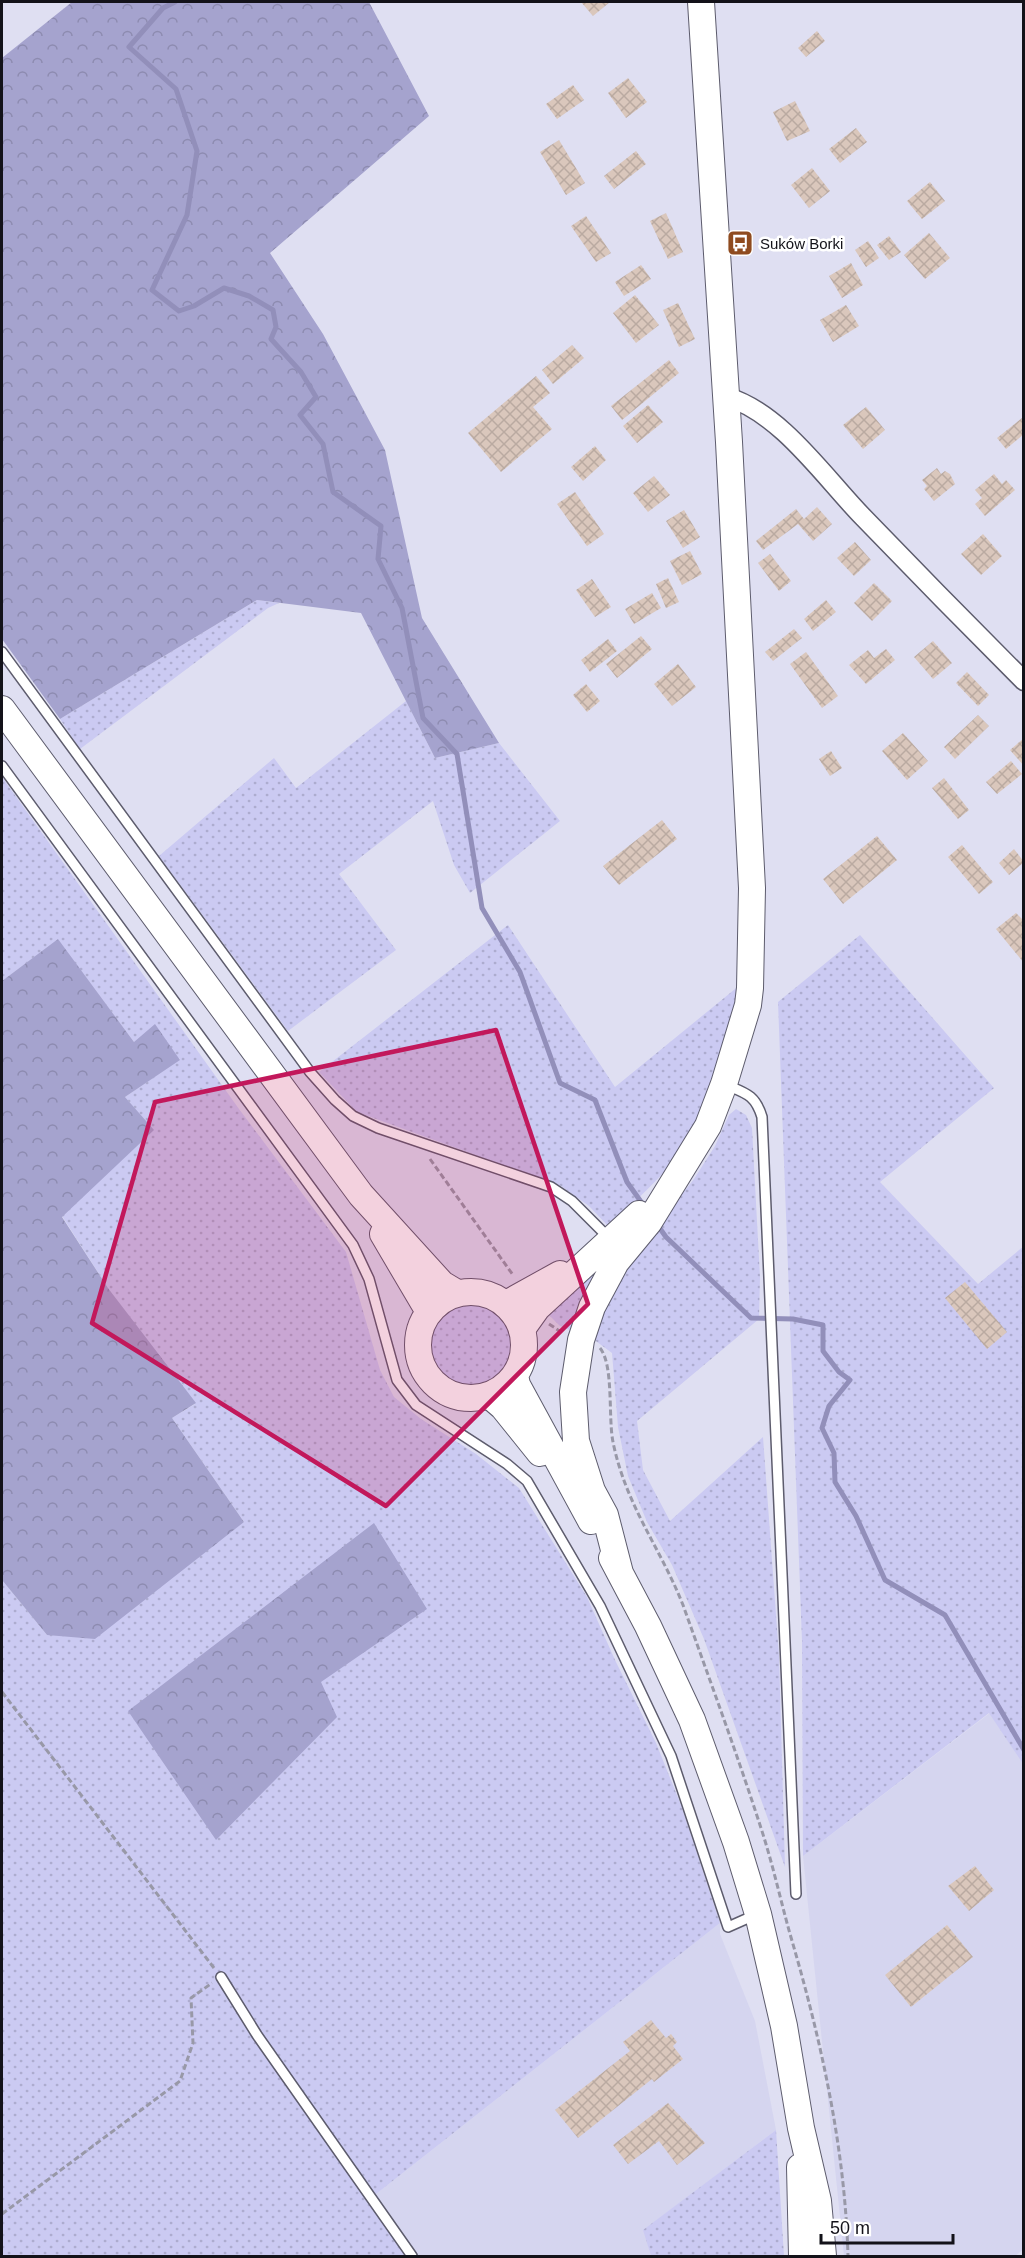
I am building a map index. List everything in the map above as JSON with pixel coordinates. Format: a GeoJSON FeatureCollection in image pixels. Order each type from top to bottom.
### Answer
{"type":"FeatureCollection","features":[{"type":"Feature","properties":{"kind":"main road"},"geometry":{"type":"LineString","coordinates":[[620,1573],[605,1515],[592,1491],[576,1441],[573,1392],[581,1340],[592,1307],[616,1262],[708,1126],[724,1084],[748,1005],[750,988],[752,916],[727,397],[700,2]]}},
{"type":"Feature","properties":{"kind":"main road"},"geometry":{"type":"LineString","coordinates":[[2,709],[362,1195],[441,1284],[457,1293]]}},
{"type":"Feature","properties":{"kind":"main road"},"geometry":{"type":"LineString","coordinates":[[362,1195],[429,1312]]}},
{"type":"Feature","properties":{"kind":"main road"},"geometry":{"type":"LineString","coordinates":[[522,1329],[537,1308],[587,1260],[610,1240],[648,1213]]}},
{"type":"Feature","properties":{"kind":"main road"},"geometry":{"type":"LineString","coordinates":[[506,1304],[587,1260]]}},
{"type":"Feature","properties":{"kind":"main road"},"geometry":{"type":"LineString","coordinates":[[483,1292],[506,1304],[516,1316],[522,1329],[524,1353],[515,1375],[508,1383],[489,1395],[478,1398],[455,1396],[435,1384],[422,1366],[417,1344],[419,1332],[429,1312],[437,1303],[457,1293],[483,1292]]}},
{"type":"Feature","properties":{"kind":"main road"},"geometry":{"type":"LineString","coordinates":[[515,1375],[517,1384],[578,1500],[648,1626],[692,1720],[733,1832],[758,1914],[784,2026],[801,2128],[818,2201],[823,2256]]}},
{"type":"Feature","properties":{"kind":"main road"},"geometry":{"type":"LineString","coordinates":[[489,1395],[503,1407],[578,1500]]}},
{"type":"Feature","properties":{"kind":"main road"},"geometry":{"type":"LineString","coordinates":[[801,2128],[802,2256]]}},
{"type":"Feature","properties":{"kind":"street"},"geometry":{"type":"LineString","coordinates":[[727,397],[750,405],[785,433],[861,515],[1023,681]]}},
{"type":"Feature","properties":{"kind":"lane"},"geometry":{"type":"LineString","coordinates":[[2,652],[310,1072],[335,1100],[353,1116],[378,1128],[550,1187],[572,1201],[610,1240]]}},
{"type":"Feature","properties":{"kind":"lane"},"geometry":{"type":"LineString","coordinates":[[2,766],[353,1245],[369,1280],[398,1380],[416,1405],[507,1464],[527,1481],[600,1606],[662,1736],[690,1808],[728,1927],[758,1914]]}},
{"type":"Feature","properties":{"kind":"lane"},"geometry":{"type":"LineString","coordinates":[[724,1084],[758,1102],[762,1117],[787,1647],[796,1894]]}},
{"type":"Feature","properties":{"kind":"lane"},"geometry":{"type":"LineString","coordinates":[[221,1977],[257,2035],[412,2256]]}},
{"type":"Feature","properties":{"kind":"path"},"geometry":{"type":"LineString","coordinates":[[429,1146],[430,1161],[516,1279]]}},
{"type":"Feature","properties":{"kind":"path"},"geometry":{"type":"LineString","coordinates":[[546,1320],[559,1332],[566,1334]]}},
{"type":"Feature","properties":{"kind":"path"},"geometry":{"type":"LineString","coordinates":[[2,1692],[221,1977],[191,1998],[193,2043],[180,2081],[2,2214]]}},
{"type":"Feature","properties":{"kind":"highlighted area"},"geometry":{"type":"Polygon","coordinates":[[[496,1030],[588,1304],[386,1506],[92,1323],[155,1102],[496,1030]]]}},
{"type":"Feature","properties":{"kind":"shaded area"},"geometry":{"type":"Polygon","coordinates":[[[257,600],[279,603],[268,608],[80,749],[60,719],[257,600]]]}},
{"type":"Feature","properties":{"kind":"shaded area"},"geometry":{"type":"Polygon","coordinates":[[[406,701],[435,758],[499,743],[560,821],[470,893],[454,865],[433,801],[339,874],[396,950],[288,1031],[159,856],[274,758],[296,788],[406,701]]]}},
{"type":"Feature","properties":{"kind":"shaded area"},"geometry":{"type":"Polygon","coordinates":[[[2,777],[239,1109],[346,1252],[380,1370],[394,1397],[421,1419],[476,1454],[519,1488],[587,1597],[656,1743],[681,1805],[720,1923],[371,2198],[412,2256],[2,2256],[2,1580],[47,1635],[244,1522],[172,1418],[195,1404],[108,1288],[62,1216],[153,1130],[125,1097],[180,1059],[134,1042],[58,940],[2,981],[2,777]]]}},
{"type":"Feature","properties":{"kind":"shaded area"},"geometry":{"type":"Polygon","coordinates":[[[508,925],[615,1087],[740,985],[720,1069],[709,1102],[694,1133],[673,1162],[634,1203],[608,1226],[589,1206],[561,1186],[357,1112],[319,1072],[508,925]]]}},
{"type":"Feature","properties":{"kind":"shaded area"},"geometry":{"type":"Polygon","coordinates":[[[860,935],[994,1088],[880,1182],[978,1284],[1024,1246],[1023,1764],[989,1713],[803,1856],[802,1641],[778,1002],[860,935]]]}},
{"type":"Feature","properties":{"kind":"shaded area"},"geometry":{"type":"Polygon","coordinates":[[[736,1109],[746,1115],[752,1128],[760,1277],[759,1319],[637,1421],[643,1470],[670,1521],[763,1437],[779,1656],[785,1867],[704,1639],[672,1565],[647,1522],[628,1476],[618,1427],[612,1353],[589,1336],[617,1276],[694,1179],[715,1146],[729,1115],[736,1109]]]}},
{"type":"Feature","properties":{"kind":"shaded area"},"geometry":{"type":"Polygon","coordinates":[[[608,1258],[575,1332],[560,1326],[547,1313],[608,1258]]]}},
{"type":"Feature","properties":{"kind":"shaded area"},"geometry":{"type":"Polygon","coordinates":[[[470,1303],[486,1306],[500,1315],[509,1329],[512,1345],[509,1361],[500,1375],[486,1384],[470,1387],[454,1384],[440,1375],[431,1361],[428,1345],[431,1329],[440,1315],[454,1306],[470,1303]]]}},
{"type":"Feature","properties":{"kind":"shaded area"},"geometry":{"type":"Polygon","coordinates":[[[990,1713],[1023,1764],[1024,2249],[1015,2256],[844,2256],[803,1856],[990,1713]]]}},
{"type":"Feature","properties":{"kind":"shaded area"},"geometry":{"type":"Polygon","coordinates":[[[720,1923],[720,1934],[755,2021],[776,2130],[644,2230],[651,2256],[412,2256],[371,2198],[720,1923]]]}},
{"type":"Feature","properties":{"kind":"shaded area"},"geometry":{"type":"Polygon","coordinates":[[[776,2130],[784,2256],[651,2256],[643,2230],[776,2130]]]}},
{"type":"Feature","properties":{"kind":"green space"},"geometry":{"type":"Polygon","coordinates":[[[72,2],[369,2],[429,116],[270,253],[323,334],[385,450],[422,618],[499,743],[435,758],[361,613],[257,600],[60,719],[2,639],[2,58],[72,2]]]}},
{"type":"Feature","properties":{"kind":"green space"},"geometry":{"type":"Polygon","coordinates":[[[58,939],[134,1042],[155,1024],[180,1060],[125,1097],[154,1130],[62,1217],[108,1288],[196,1403],[172,1418],[244,1522],[95,1639],[47,1635],[2,1580],[2,981],[58,939]]]}},
{"type":"Feature","properties":{"kind":"green space"},"geometry":{"type":"Polygon","coordinates":[[[374,1523],[427,1609],[321,1682],[337,1717],[216,1840],[128,1711],[374,1523]]]}},
{"type":"Feature","properties":{"kind":"building"},"geometry":{"type":"Polygon","coordinates":[[[581,2],[610,2],[593,16],[581,2]]]}},
{"type":"Feature","properties":{"kind":"building"},"geometry":{"type":"Polygon","coordinates":[[[817,31],[825,41],[806,57],[798,48],[817,31]]]}},
{"type":"Feature","properties":{"kind":"building"},"geometry":{"type":"Polygon","coordinates":[[[628,78],[647,102],[626,118],[608,93],[628,78]]]}},
{"type":"Feature","properties":{"kind":"building"},"geometry":{"type":"Polygon","coordinates":[[[573,85],[584,100],[557,119],[546,104],[573,85]]]}},
{"type":"Feature","properties":{"kind":"building"},"geometry":{"type":"Polygon","coordinates":[[[795,101],[810,131],[787,141],[773,112],[795,101]]]}},
{"type":"Feature","properties":{"kind":"building"},"geometry":{"type":"Polygon","coordinates":[[[856,128],[867,142],[840,163],[829,149],[856,128]]]}},
{"type":"Feature","properties":{"kind":"building"},"geometry":{"type":"Polygon","coordinates":[[[559,140],[585,183],[566,195],[540,152],[559,140]]]}},
{"type":"Feature","properties":{"kind":"building"},"geometry":{"type":"Polygon","coordinates":[[[636,151],[646,164],[614,189],[604,176],[636,151]]]}},
{"type":"Feature","properties":{"kind":"building"},"geometry":{"type":"Polygon","coordinates":[[[812,168],[830,191],[809,208],[791,185],[812,168]]]}},
{"type":"Feature","properties":{"kind":"building"},"geometry":{"type":"Polygon","coordinates":[[[930,182],[945,201],[922,219],[907,201],[930,182]]]}},
{"type":"Feature","properties":{"kind":"building"},"geometry":{"type":"Polygon","coordinates":[[[666,213],[683,252],[668,259],[650,221],[666,213]]]}},
{"type":"Feature","properties":{"kind":"building"},"geometry":{"type":"Polygon","coordinates":[[[586,216],[611,253],[596,262],[571,226],[586,216]]]}},
{"type":"Feature","properties":{"kind":"building"},"geometry":{"type":"Polygon","coordinates":[[[929,233],[950,258],[925,279],[904,255],[929,233]]]}},
{"type":"Feature","properties":{"kind":"building"},"geometry":{"type":"Polygon","coordinates":[[[889,236],[901,252],[889,260],[877,245],[889,236]]]}},
{"type":"Feature","properties":{"kind":"building"},"geometry":{"type":"Polygon","coordinates":[[[868,241],[879,258],[866,267],[855,250],[868,241]]]}},
{"type":"Feature","properties":{"kind":"building"},"geometry":{"type":"Polygon","coordinates":[[[851,263],[863,285],[842,298],[829,276],[851,263]]]}},
{"type":"Feature","properties":{"kind":"building"},"geometry":{"type":"Polygon","coordinates":[[[641,265],[651,279],[624,296],[615,282],[641,265]]]}},
{"type":"Feature","properties":{"kind":"building"},"geometry":{"type":"Polygon","coordinates":[[[635,295],[659,325],[636,343],[613,313],[635,295]]]}},
{"type":"Feature","properties":{"kind":"building"},"geometry":{"type":"Polygon","coordinates":[[[678,303],[695,339],[679,347],[663,310],[678,303]]]}},
{"type":"Feature","properties":{"kind":"building"},"geometry":{"type":"Polygon","coordinates":[[[846,305],[859,326],[833,342],[820,320],[846,305]]]}},
{"type":"Feature","properties":{"kind":"building"},"geometry":{"type":"Polygon","coordinates":[[[572,345],[584,358],[553,384],[542,370],[572,345]]]}},
{"type":"Feature","properties":{"kind":"building"},"geometry":{"type":"Polygon","coordinates":[[[669,360],[679,373],[622,420],[611,406],[669,360]]]}},
{"type":"Feature","properties":{"kind":"building"},"geometry":{"type":"Polygon","coordinates":[[[536,376],[550,393],[533,407],[552,429],[501,472],[468,433],[536,376]]]}},
{"type":"Feature","properties":{"kind":"building"},"geometry":{"type":"Polygon","coordinates":[[[648,405],[663,422],[637,443],[623,426],[648,405]]]}},
{"type":"Feature","properties":{"kind":"building"},"geometry":{"type":"Polygon","coordinates":[[[866,407],[885,430],[863,449],[843,425],[866,407]]]}},
{"type":"Feature","properties":{"kind":"building"},"geometry":{"type":"Polygon","coordinates":[[[1022,418],[1024,434],[1006,449],[997,438],[1022,418]]]}},
{"type":"Feature","properties":{"kind":"building"},"geometry":{"type":"Polygon","coordinates":[[[595,446],[606,460],[583,481],[571,467],[595,446]]]}},
{"type":"Feature","properties":{"kind":"building"},"geometry":{"type":"Polygon","coordinates":[[[937,468],[941,474],[945,471],[950,474],[955,484],[934,501],[924,489],[927,486],[922,480],[937,468]]]}},
{"type":"Feature","properties":{"kind":"building"},"geometry":{"type":"Polygon","coordinates":[[[994,474],[1002,484],[1006,480],[1015,490],[985,516],[975,504],[982,498],[975,490],[994,474]]]}},
{"type":"Feature","properties":{"kind":"building"},"geometry":{"type":"Polygon","coordinates":[[[654,476],[670,495],[648,512],[633,493],[654,476]]]}},
{"type":"Feature","properties":{"kind":"building"},"geometry":{"type":"Polygon","coordinates":[[[575,492],[604,534],[587,546],[557,504],[575,492]]]}},
{"type":"Feature","properties":{"kind":"building"},"geometry":{"type":"Polygon","coordinates":[[[817,507],[832,524],[813,541],[798,524],[763,550],[756,541],[796,509],[804,519],[817,507]]]}},
{"type":"Feature","properties":{"kind":"building"},"geometry":{"type":"Polygon","coordinates":[[[684,510],[700,537],[683,548],[666,521],[684,510]]]}},
{"type":"Feature","properties":{"kind":"building"},"geometry":{"type":"Polygon","coordinates":[[[983,534],[1002,556],[981,575],[961,554],[983,534]]]}},
{"type":"Feature","properties":{"kind":"building"},"geometry":{"type":"Polygon","coordinates":[[[855,542],[871,560],[854,576],[837,558],[855,542]]]}},
{"type":"Feature","properties":{"kind":"building"},"geometry":{"type":"Polygon","coordinates":[[[690,551],[702,574],[682,585],[670,561],[690,551]]]}},
{"type":"Feature","properties":{"kind":"building"},"geometry":{"type":"Polygon","coordinates":[[[770,554],[791,581],[779,591],[758,563],[770,554]]]}},
{"type":"Feature","properties":{"kind":"building"},"geometry":{"type":"Polygon","coordinates":[[[668,578],[679,602],[666,608],[656,584],[668,578]]]}},
{"type":"Feature","properties":{"kind":"building"},"geometry":{"type":"Polygon","coordinates":[[[592,579],[611,607],[595,617],[576,590],[592,579]]]}},
{"type":"Feature","properties":{"kind":"building"},"geometry":{"type":"Polygon","coordinates":[[[874,583],[892,601],[872,621],[854,603],[874,583]]]}},
{"type":"Feature","properties":{"kind":"building"},"geometry":{"type":"Polygon","coordinates":[[[652,593],[661,608],[634,624],[625,609],[652,593]]]}},
{"type":"Feature","properties":{"kind":"building"},"geometry":{"type":"Polygon","coordinates":[[[826,600],[836,612],[813,631],[804,619],[826,600]]]}},
{"type":"Feature","properties":{"kind":"building"},"geometry":{"type":"Polygon","coordinates":[[[794,629],[802,638],[773,661],[765,652],[794,629]]]}},
{"type":"Feature","properties":{"kind":"building"},"geometry":{"type":"Polygon","coordinates":[[[641,636],[652,649],[617,678],[606,664],[641,636]]]}},
{"type":"Feature","properties":{"kind":"building"},"geometry":{"type":"Polygon","coordinates":[[[608,639],[617,651],[590,672],[581,660],[608,639]]]}},
{"type":"Feature","properties":{"kind":"building"},"geometry":{"type":"Polygon","coordinates":[[[933,641],[952,663],[933,679],[914,657],[933,641]]]}},
{"type":"Feature","properties":{"kind":"building"},"geometry":{"type":"Polygon","coordinates":[[[886,649],[895,660],[866,684],[849,665],[868,650],[874,658],[886,649]]]}},
{"type":"Feature","properties":{"kind":"building"},"geometry":{"type":"Polygon","coordinates":[[[806,652],[838,696],[822,708],[790,664],[806,652]]]}},
{"type":"Feature","properties":{"kind":"building"},"geometry":{"type":"Polygon","coordinates":[[[678,664],[696,687],[672,706],[654,684],[678,664]]]}},
{"type":"Feature","properties":{"kind":"building"},"geometry":{"type":"Polygon","coordinates":[[[967,672],[989,695],[978,706],[956,683],[967,672]]]}},
{"type":"Feature","properties":{"kind":"building"},"geometry":{"type":"Polygon","coordinates":[[[586,684],[600,701],[587,712],[573,695],[586,684]]]}},
{"type":"Feature","properties":{"kind":"building"},"geometry":{"type":"Polygon","coordinates":[[[978,715],[989,726],[955,759],[944,747],[978,715]]]}},
{"type":"Feature","properties":{"kind":"building"},"geometry":{"type":"Polygon","coordinates":[[[903,733],[928,761],[907,780],[882,751],[903,733]]]}},
{"type":"Feature","properties":{"kind":"building"},"geometry":{"type":"Polygon","coordinates":[[[1024,738],[1024,766],[1010,750],[1024,738]]]}},
{"type":"Feature","properties":{"kind":"building"},"geometry":{"type":"Polygon","coordinates":[[[831,751],[842,768],[830,776],[819,759],[831,751]]]}},
{"type":"Feature","properties":{"kind":"building"},"geometry":{"type":"Polygon","coordinates":[[[1011,761],[1022,774],[997,794],[986,782],[1011,761]]]}},
{"type":"Feature","properties":{"kind":"building"},"geometry":{"type":"Polygon","coordinates":[[[944,778],[969,810],[958,819],[932,788],[944,778]]]}},
{"type":"Feature","properties":{"kind":"building"},"geometry":{"type":"Polygon","coordinates":[[[662,820],[677,839],[619,885],[603,866],[662,820]]]}},
{"type":"Feature","properties":{"kind":"building"},"geometry":{"type":"Polygon","coordinates":[[[877,836],[897,860],[843,904],[823,879],[877,836]]]}},
{"type":"Feature","properties":{"kind":"building"},"geometry":{"type":"Polygon","coordinates":[[[962,845],[993,882],[979,894],[948,857],[962,845]]]}},
{"type":"Feature","properties":{"kind":"building"},"geometry":{"type":"Polygon","coordinates":[[[1014,849],[1024,862],[1009,875],[999,863],[1014,849]]]}},
{"type":"Feature","properties":{"kind":"building"},"geometry":{"type":"Polygon","coordinates":[[[1016,913],[1024,921],[1024,963],[996,929],[1016,913]]]}},
{"type":"Feature","properties":{"kind":"building"},"geometry":{"type":"Polygon","coordinates":[[[965,1282],[1007,1332],[987,1349],[945,1298],[965,1282]]]}},
{"type":"Feature","properties":{"kind":"building"},"geometry":{"type":"Polygon","coordinates":[[[975,1866],[994,1890],[969,1911],[948,1886],[975,1866]]]}},
{"type":"Feature","properties":{"kind":"building"},"geometry":{"type":"Polygon","coordinates":[[[947,1925],[973,1957],[911,2007],[885,1975],[947,1925]]]}},
{"type":"Feature","properties":{"kind":"building"},"geometry":{"type":"Polygon","coordinates":[[[651,2020],[666,2038],[671,2034],[677,2042],[673,2046],[683,2059],[654,2082],[652,2079],[578,2138],[555,2110],[630,2051],[623,2042],[651,2020]]]}},
{"type":"Feature","properties":{"kind":"building"},"geometry":{"type":"Polygon","coordinates":[[[668,2103],[705,2143],[677,2165],[659,2141],[628,2164],[613,2145],[668,2103]]]}},
{"type":"Feature","properties":{"kind":"waterway"},"geometry":{"type":"LineString","coordinates":[[175,2],[163,8],[129,47],[176,89],[197,151],[187,215],[152,290],[179,311],[194,306],[224,288],[249,296],[273,310],[276,327],[271,339],[301,372],[316,397],[300,415],[323,444],[333,492],[381,526],[378,559],[402,608],[423,718],[457,754],[482,908],[520,972],[560,1083],[595,1100],[627,1182],[644,1206]]}},
{"type":"Feature","properties":{"kind":"waterway"},"geometry":{"type":"LineString","coordinates":[[656,1223],[666,1237],[751,1318],[793,1319],[823,1325],[823,1351],[839,1372],[850,1380],[829,1406],[822,1428],[834,1453],[835,1482],[856,1516],[885,1580],[945,1615],[1024,1750]]}},
{"type":"Feature","properties":{"kind":"place","name":"Suków Borki"},"geometry":{"type":"Point","coordinates":[740,243]}}]}
